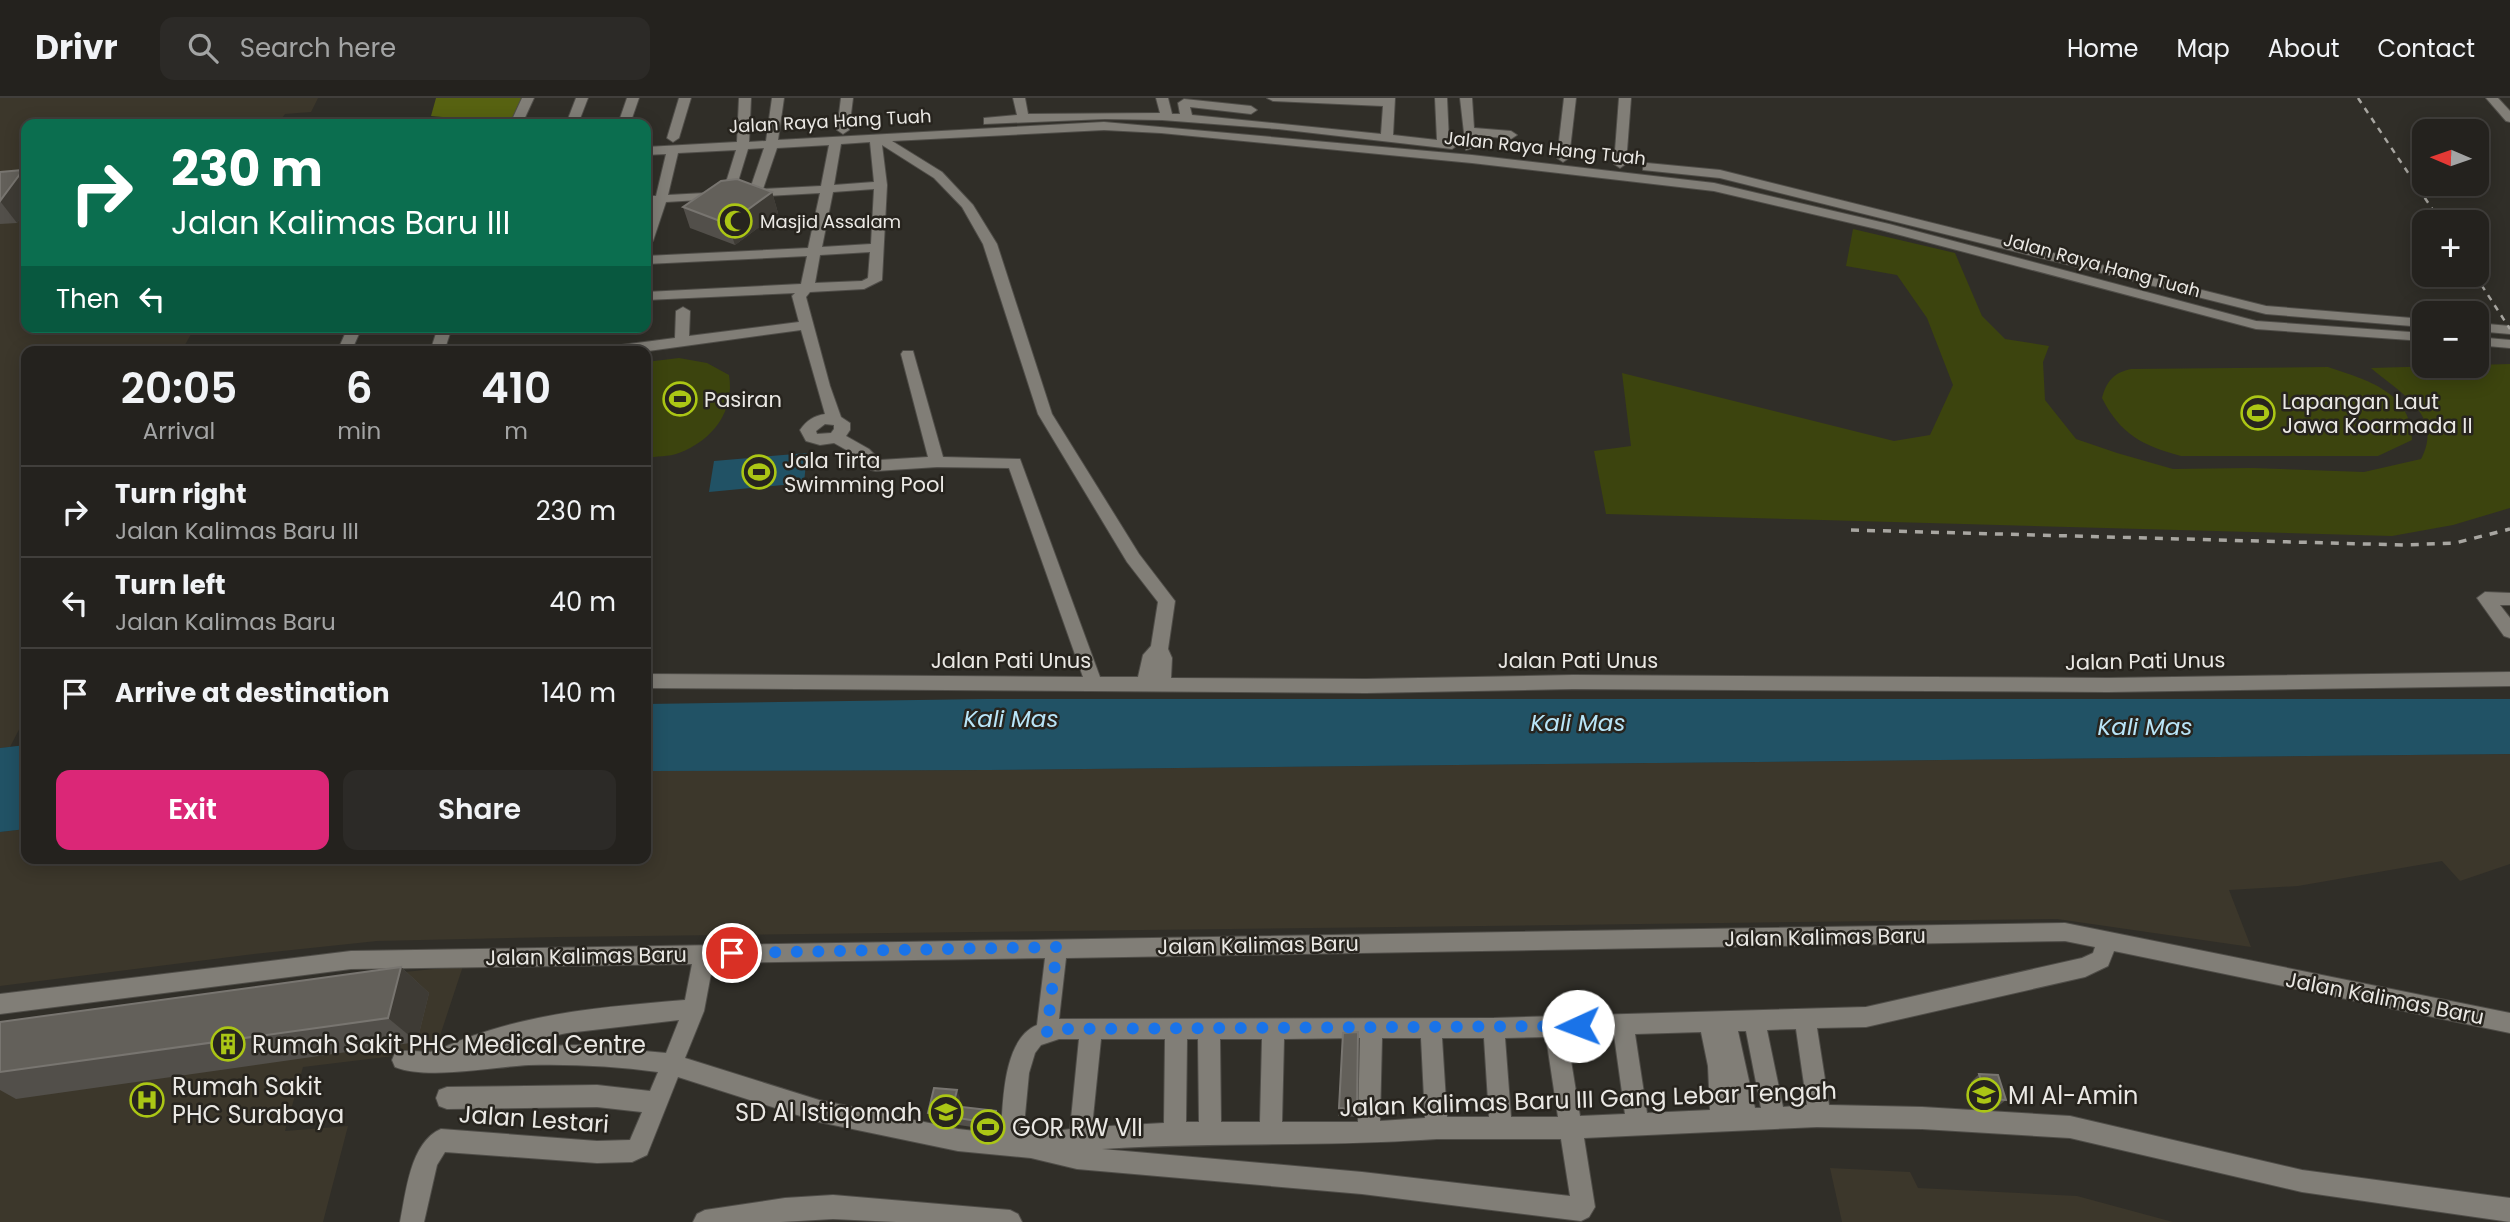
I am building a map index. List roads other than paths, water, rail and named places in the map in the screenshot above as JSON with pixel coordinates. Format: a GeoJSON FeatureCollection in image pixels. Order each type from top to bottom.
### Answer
{"type":"FeatureCollection","features":[{"type":"Feature","properties":{"kind":"street"},"geometry":{"type":"LineString","coordinates":[[518,119],[528,98]]}},
{"type":"Feature","properties":{"kind":"street"},"geometry":{"type":"LineString","coordinates":[[574,119],[582,98]]}},
{"type":"Feature","properties":{"kind":"street"},"geometry":{"type":"LineString","coordinates":[[626,119],[633,98]]}},
{"type":"Feature","properties":{"kind":"street"},"geometry":{"type":"LineString","coordinates":[[651,227],[661,199],[685,98]]}},
{"type":"Feature","properties":{"kind":"street"},"geometry":{"type":"LineString","coordinates":[[729,195],[744,140],[745,98]]}},
{"type":"Feature","properties":{"kind":"street"},"geometry":{"type":"LineString","coordinates":[[755,193],[772,138],[778,98]]}},
{"type":"Feature","properties":{"kind":"street"},"geometry":{"type":"LineString","coordinates":[[834,418],[799,296],[807,287],[812,251],[847,98]]}},
{"type":"Feature","properties":{"kind":"street"},"geometry":{"type":"LineString","coordinates":[[1023,98],[1023,117]]}},
{"type":"Feature","properties":{"kind":"street"},"geometry":{"type":"LineString","coordinates":[[1162,98],[1167,116]]}},
{"type":"Feature","properties":{"kind":"street"},"geometry":{"type":"LineString","coordinates":[[1271,125],[1273,98],[1325,112],[1388,100],[1387,138]]}},
{"type":"Feature","properties":{"kind":"street"},"geometry":{"type":"LineString","coordinates":[[1441,98],[1443,144]]}},
{"type":"Feature","properties":{"kind":"street"},"geometry":{"type":"LineString","coordinates":[[1466,98],[1470,147]]}},
{"type":"Feature","properties":{"kind":"street"},"geometry":{"type":"LineString","coordinates":[[1563,158],[1570,98]]}},
{"type":"Feature","properties":{"kind":"street"},"geometry":{"type":"LineString","coordinates":[[1620,164],[1625,98]]}},
{"type":"Feature","properties":{"kind":"street"},"geometry":{"type":"LineString","coordinates":[[2492,98],[2510,118]]}},
{"type":"Feature","properties":{"kind":"street","name":"Jalan Raya Hang Tuah"},"geometry":{"type":"LineString","coordinates":[[651,150],[673,144],[840,135],[1023,117],[1055,110],[1186,117],[1242,114],[1271,125],[1325,112],[1387,138],[1720,174],[1893,215],[2221,301],[2302,315],[2412,322]]}},
{"type":"Feature","properties":{"kind":"street","name":"Jalan Raya Hang Tuah"},"geometry":{"type":"LineString","coordinates":[[840,135],[877,138],[1042,128],[1138,127],[1458,158],[1714,187],[1884,228],[2256,325],[2412,336]]}},
{"type":"Feature","properties":{"kind":"street"},"geometry":{"type":"LineString","coordinates":[[1468,131],[1511,135]]}},
{"type":"Feature","properties":{"kind":"street"},"geometry":{"type":"LineString","coordinates":[[651,296],[864,285],[875,280],[881,185],[877,138]]}},
{"type":"Feature","properties":{"kind":"street"},"geometry":{"type":"LineString","coordinates":[[877,138],[938,175],[967,205],[990,244],[1045,414],[1133,558],[1167,601],[1159,649],[1163,657],[1153,683]]}},
{"type":"Feature","properties":{"kind":"street","name":"Jalan Raya Hang Tuah"},"geometry":{"type":"LineString","coordinates":[[651,141],[673,144]]}},
{"type":"Feature","properties":{"kind":"street"},"geometry":{"type":"LineString","coordinates":[[651,200],[881,185]]}},
{"type":"Feature","properties":{"kind":"street"},"geometry":{"type":"LineString","coordinates":[[651,260],[877,248]]}},
{"type":"Feature","properties":{"kind":"street"},"geometry":{"type":"LineString","coordinates":[[682,342],[683,311]]}},
{"type":"Feature","properties":{"kind":"street"},"geometry":{"type":"LineString","coordinates":[[2302,315],[2311,331]]}},
{"type":"Feature","properties":{"kind":"street"},"geometry":{"type":"LineString","coordinates":[[651,346],[807,325]]}},
{"type":"Feature","properties":{"kind":"street"},"geometry":{"type":"LineString","coordinates":[[2489,328],[2510,330]]}},
{"type":"Feature","properties":{"kind":"street"},"geometry":{"type":"LineString","coordinates":[[2489,342],[2510,344]]}},
{"type":"Feature","properties":{"kind":"street"},"geometry":{"type":"LineString","coordinates":[[908,354],[937,462]]}},
{"type":"Feature","properties":{"kind":"street"},"geometry":{"type":"LineString","coordinates":[[823,418],[834,418],[842,423],[842,430],[836,437],[820,440],[811,437],[808,430],[813,423],[823,418]]}},
{"type":"Feature","properties":{"kind":"street"},"geometry":{"type":"LineString","coordinates":[[836,437],[864,453],[876,466],[937,462],[1014,463],[1094,684]]}},
{"type":"Feature","properties":{"kind":"street"},"geometry":{"type":"LineString","coordinates":[[2510,599],[2485,598],[2510,631]]}},
{"type":"Feature","properties":{"kind":"street","name":"Jalan Pati Unus"},"geometry":{"type":"LineString","coordinates":[[651,681],[1366,686],[1573,682],[2108,685],[2510,679]]}},
{"type":"Feature","properties":{"kind":"street","name":"Jalan Kalimas Baru"},"geometry":{"type":"LineString","coordinates":[[0,1004],[351,960],[1057,947],[1586,942],[2065,932],[2510,1023]]}},
{"type":"Feature","properties":{"kind":"street"},"geometry":{"type":"LineString","coordinates":[[1555,1026],[1583,1207],[1581,1209],[1362,1183],[1077,1158],[1018,1147],[1020,1066],[1027,1044],[1035,1036],[1059,1029],[1494,1028],[1555,1026],[1805,1020],[1876,1016],[2085,967],[2101,960],[2108,939]]}},
{"type":"Feature","properties":{"kind":"street"},"geometry":{"type":"LineString","coordinates":[[1047,1032],[1057,947]]}},
{"type":"Feature","properties":{"kind":"street"},"geometry":{"type":"LineString","coordinates":[[447,1098],[597,1096],[657,1103],[693,1009],[705,953]]}},
{"type":"Feature","properties":{"kind":"street"},"geometry":{"type":"LineString","coordinates":[[438,1062],[447,1054],[533,1030],[621,1016],[693,1009]]}},
{"type":"Feature","properties":{"kind":"street"},"geometry":{"type":"LineString","coordinates":[[1805,1020],[1820,1116]]}},
{"type":"Feature","properties":{"kind":"street"},"geometry":{"type":"LineString","coordinates":[[1755,1021],[1774,1118]]}},
{"type":"Feature","properties":{"kind":"street"},"geometry":{"type":"LineString","coordinates":[[1718,1022],[1746,1119]]}},
{"type":"Feature","properties":{"kind":"street"},"geometry":{"type":"LineString","coordinates":[[1718,1022],[1721,1121]]}},
{"type":"Feature","properties":{"kind":"street"},"geometry":{"type":"LineString","coordinates":[[1623,1025],[1638,1125]]}},
{"type":"Feature","properties":{"kind":"street"},"geometry":{"type":"LineString","coordinates":[[1369,1133],[1371,1028]]}},
{"type":"Feature","properties":{"kind":"street"},"geometry":{"type":"LineString","coordinates":[[1431,1028],[1437,1128]]}},
{"type":"Feature","properties":{"kind":"street"},"geometry":{"type":"LineString","coordinates":[[1494,1028],[1501,1128]]}},
{"type":"Feature","properties":{"kind":"street"},"geometry":{"type":"LineString","coordinates":[[1080,1139],[1091,1029]]}},
{"type":"Feature","properties":{"kind":"street"},"geometry":{"type":"LineString","coordinates":[[1175,1133],[1176,1029]]}},
{"type":"Feature","properties":{"kind":"street"},"geometry":{"type":"LineString","coordinates":[[1209,1029],[1210,1134]]}},
{"type":"Feature","properties":{"kind":"street"},"geometry":{"type":"LineString","coordinates":[[1271,1133],[1273,1029]]}},
{"type":"Feature","properties":{"kind":"street","name":"Jalan Kalimas Baru III Gang Lebar Tengah"},"geometry":{"type":"LineString","coordinates":[[403,1060],[438,1062],[530,1055],[649,1060],[671,1064],[819,1111],[958,1140],[1018,1147],[1080,1139],[1175,1133],[1369,1133],[1437,1128],[1570,1128],[1820,1116],[2060,1126],[2302,1181],[2510,1210]]}},
{"type":"Feature","properties":{"kind":"street","name":"Jalan Lestari"},"geometry":{"type":"LineString","coordinates":[[412,1222],[433,1144],[448,1139],[597,1152],[632,1151],[641,1143],[657,1103]]}},
{"type":"Feature","properties":{"kind":"street"},"geometry":{"type":"LineString","coordinates":[[705,1222],[768,1211],[832,1208],[926,1212],[1010,1222]]}},
{"type":"Feature","properties":{"kind":"water","name":"Jala Tirta Swimming Pool"},"geometry":{"type":"Polygon","coordinates":[[[807,453],[804,483],[709,492],[714,461],[807,453]]]}},
{"type":"Feature","properties":{"kind":"water","name":"Kali Mas"},"geometry":{"type":"Polygon","coordinates":[[[986,699],[2510,699],[2510,754],[651,771],[651,704],[986,699]]]}},
{"type":"Feature","properties":{"kind":"water"},"geometry":{"type":"Polygon","coordinates":[[[21,746],[21,830],[0,832],[0,748],[21,746]]]}},
{"type":"Feature","properties":{"kind":"railway"},"geometry":{"type":"LineString","coordinates":[[2358,98],[2433,210]]}},
{"type":"Feature","properties":{"kind":"railway"},"geometry":{"type":"LineString","coordinates":[[2483,287],[2510,329]]}},
{"type":"Feature","properties":{"kind":"railway"},"geometry":{"type":"LineString","coordinates":[[1851,530],[2404,545],[2455,543],[2510,529]]}},
{"type":"Feature","properties":{"kind":"place","name":"Masjid Assalam"},"geometry":{"type":"Point","coordinates":[735,221]}},
{"type":"Feature","properties":{"kind":"place","name":"Pasiran"},"geometry":{"type":"Point","coordinates":[680,399]}},
{"type":"Feature","properties":{"kind":"place","name":"Lapangan Laut Jawa Koarmada II"},"geometry":{"type":"Point","coordinates":[2258,413]}},
{"type":"Feature","properties":{"kind":"place","name":"Jala Tirta Swimming Pool"},"geometry":{"type":"Point","coordinates":[759,472]}},
{"type":"Feature","properties":{"kind":"place","name":"Rumah Sakit PHC Medical Centre"},"geometry":{"type":"Point","coordinates":[228,1044]}},
{"type":"Feature","properties":{"kind":"place","name":"MI Al-Amin"},"geometry":{"type":"Point","coordinates":[1984,1095]}},
{"type":"Feature","properties":{"kind":"place","name":"Rumah Sakit PHC Surabaya"},"geometry":{"type":"Point","coordinates":[147,1100]}},
{"type":"Feature","properties":{"kind":"place","name":"SD Al Istiqomah"},"geometry":{"type":"Point","coordinates":[946,1112]}},
{"type":"Feature","properties":{"kind":"place","name":"GOR RW VII"},"geometry":{"type":"Point","coordinates":[988,1127]}}]}
